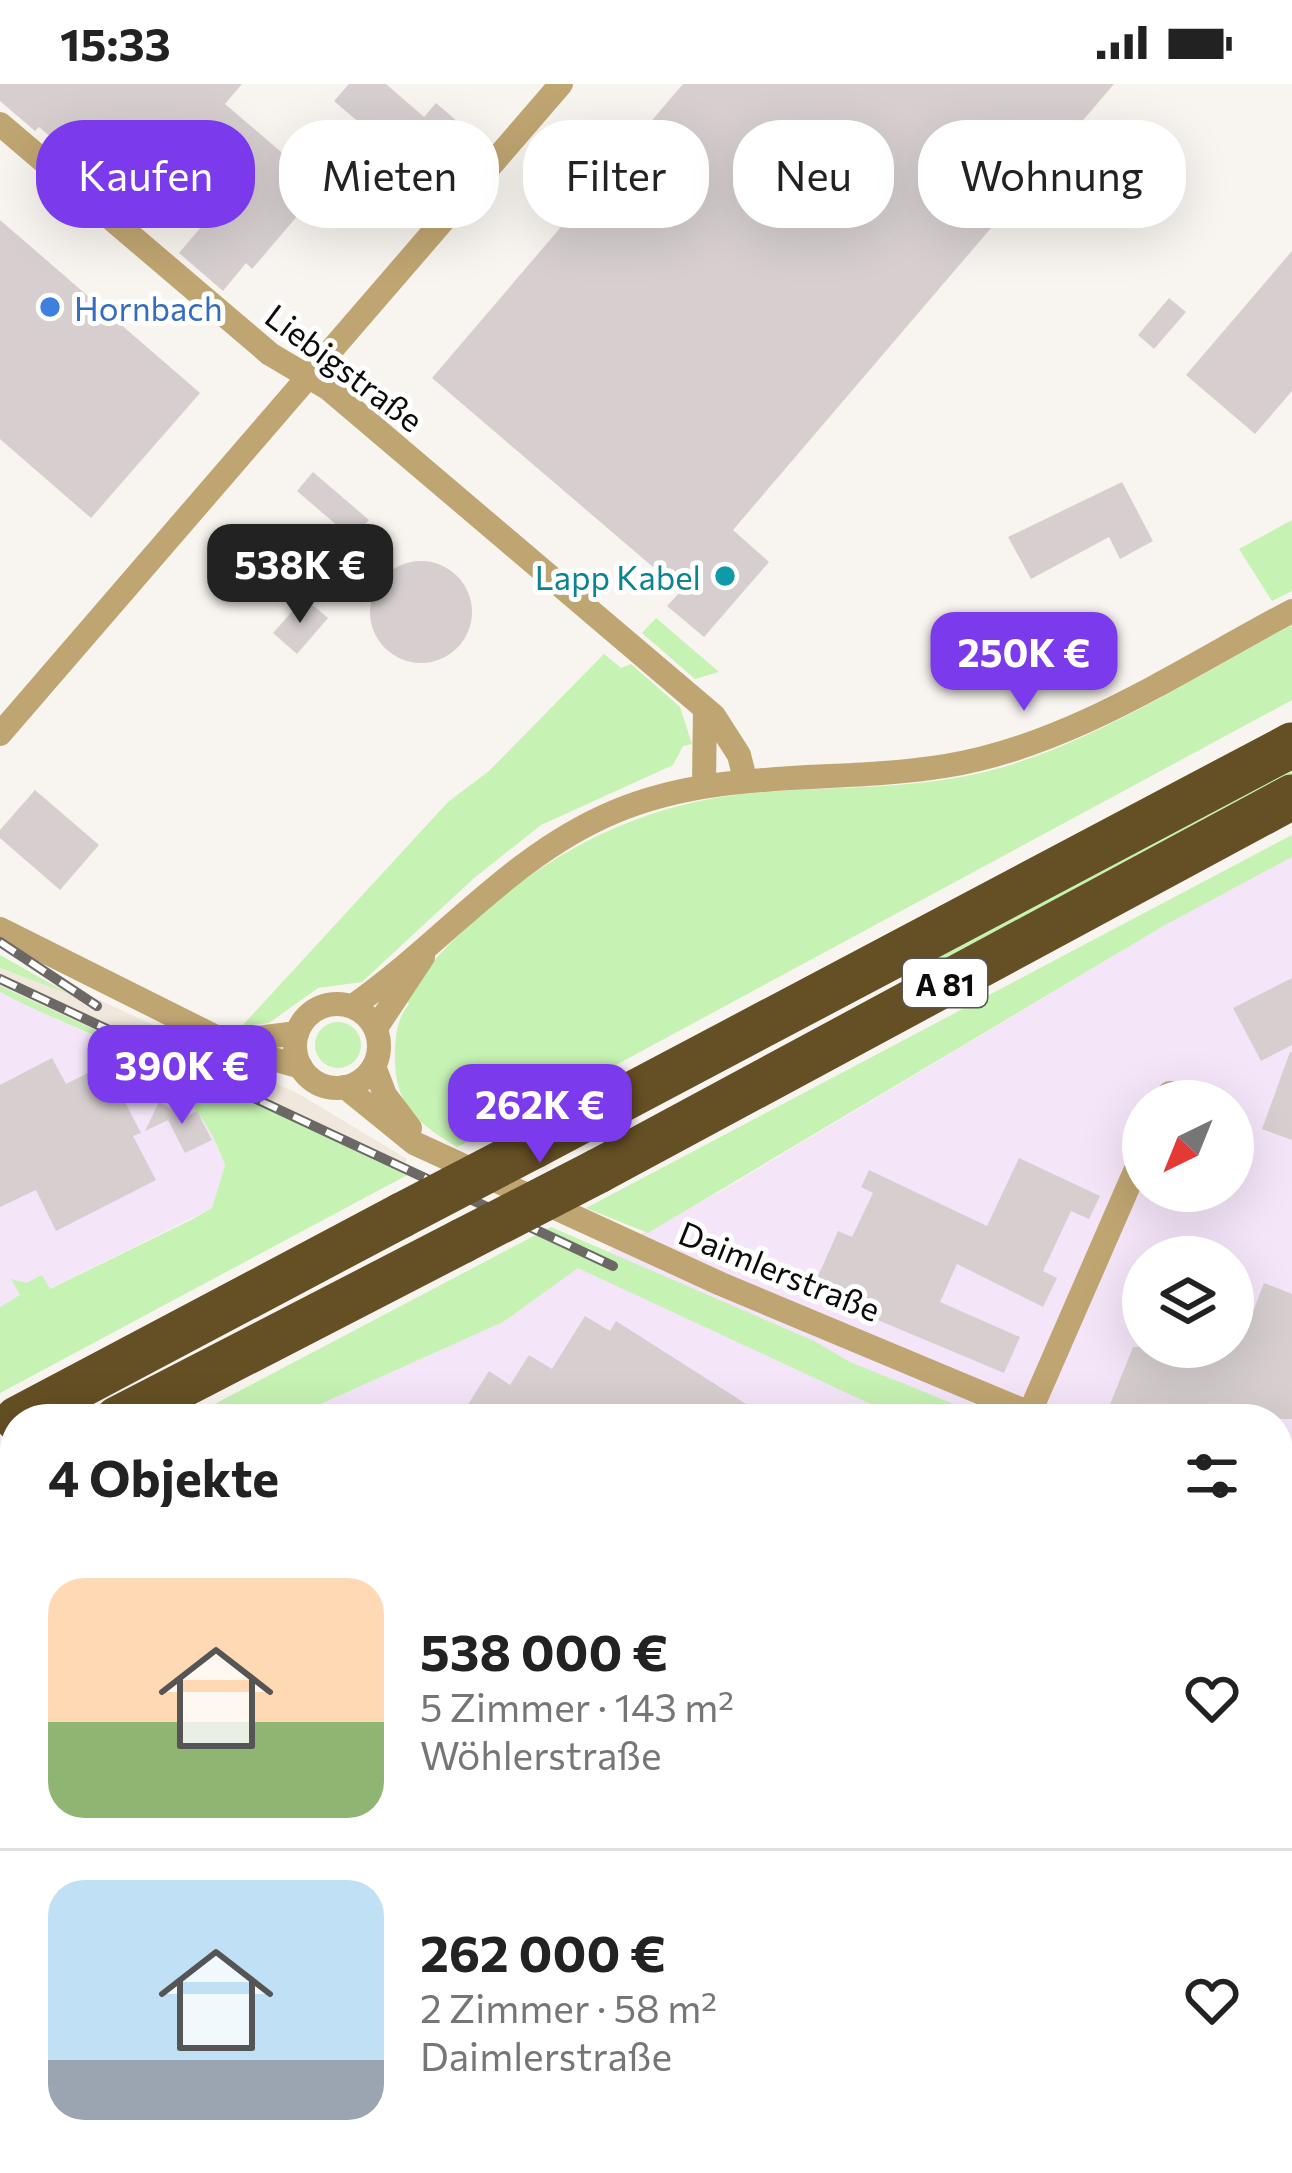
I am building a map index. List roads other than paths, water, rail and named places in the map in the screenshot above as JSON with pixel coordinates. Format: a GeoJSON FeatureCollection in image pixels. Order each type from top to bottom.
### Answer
{"type":"FeatureCollection","features":[{"type":"Feature","properties":{"kind":"highway","name":"A 81"},"geometry":{"type":"LineString","coordinates":[[46,1404],[1292,745]]}},
{"type":"Feature","properties":{"kind":"highway","name":"A 81"},"geometry":{"type":"LineString","coordinates":[[146,1404],[598,1171],[1292,797]]}},
{"type":"Feature","properties":{"kind":"street"},"geometry":{"type":"LineString","coordinates":[[0,734],[557,86]]}},
{"type":"Feature","properties":{"kind":"street","name":"Liebigstraße"},"geometry":{"type":"LineString","coordinates":[[0,124],[270,354],[310,378],[723,725],[745,779]]}},
{"type":"Feature","properties":{"kind":"street"},"geometry":{"type":"LineString","coordinates":[[352,1006],[430,944],[498,881],[551,844],[628,806],[704,784],[911,770],[1008,751],[1108,708],[1292,611]]}},
{"type":"Feature","properties":{"kind":"street"},"geometry":{"type":"LineString","coordinates":[[704,784],[705,710]]}},
{"type":"Feature","properties":{"kind":"street"},"geometry":{"type":"LineString","coordinates":[[4,934],[260,1057],[301,1067],[324,1086],[345,1087],[374,1066],[380,1047],[376,1028],[352,1006],[326,1005],[303,1020],[297,1033],[301,1067]]}},
{"type":"Feature","properties":{"kind":"street"},"geometry":{"type":"LineString","coordinates":[[376,1028],[430,944]]}},
{"type":"Feature","properties":{"kind":"street"},"geometry":{"type":"LineString","coordinates":[[230,1041],[297,1033]]}},
{"type":"Feature","properties":{"kind":"street","name":"Daimlerstraße"},"geometry":{"type":"LineString","coordinates":[[374,1066],[392,1108],[427,1148]]}},
{"type":"Feature","properties":{"kind":"street","name":"Daimlerstraße"},"geometry":{"type":"LineString","coordinates":[[345,1087],[394,1131],[427,1148],[721,1284],[1008,1404]]}},
{"type":"Feature","properties":{"kind":"street"},"geometry":{"type":"LineString","coordinates":[[1042,1404],[1122,1205]]}},
{"type":"Feature","properties":{"kind":"railway"},"geometry":{"type":"LineString","coordinates":[[0,942],[97,1006]]}},
{"type":"Feature","properties":{"kind":"railway"},"geometry":{"type":"LineString","coordinates":[[0,979],[613,1266]]}},
{"type":"Feature","properties":{"kind":"place","name":"Hornbach"},"geometry":{"type":"Point","coordinates":[50,307]}},
{"type":"Feature","properties":{"kind":"place","name":"Lapp Kabel"},"geometry":{"type":"Point","coordinates":[725,576]}}]}
